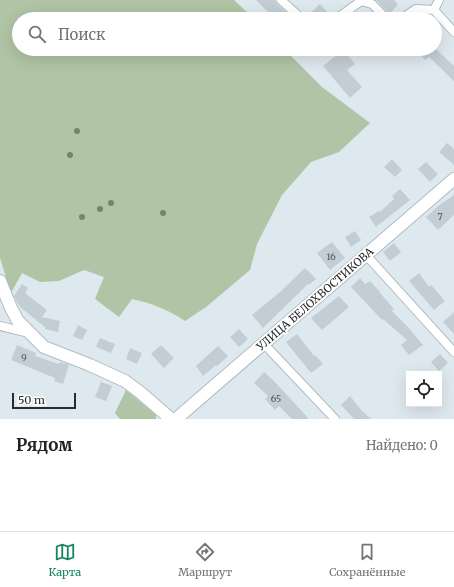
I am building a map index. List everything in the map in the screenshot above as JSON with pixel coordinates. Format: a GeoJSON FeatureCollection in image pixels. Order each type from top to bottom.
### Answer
{"type":"FeatureCollection","features":[{"type":"Feature","properties":{"kind":"main road","name":"УЛИЦА БЕЛОХВОСТИКОВА"},"geometry":{"type":"LineString","coordinates":[[176,419],[454,179]]}},
{"type":"Feature","properties":{"kind":"main road"},"geometry":{"type":"LineString","coordinates":[[0,281],[10,308],[18,321],[28,333],[44,347],[90,365],[125,381],[171,419]]}},
{"type":"Feature","properties":{"kind":"street"},"geometry":{"type":"LineString","coordinates":[[281,0],[294,12]]}},
{"type":"Feature","properties":{"kind":"street"},"geometry":{"type":"LineString","coordinates":[[412,12],[416,9],[434,10],[439,0]]}},
{"type":"Feature","properties":{"kind":"street"},"geometry":{"type":"LineString","coordinates":[[346,12],[361,1],[372,4],[380,12]]}},
{"type":"Feature","properties":{"kind":"street"},"geometry":{"type":"LineString","coordinates":[[442,19],[454,32]]}},
{"type":"Feature","properties":{"kind":"street"},"geometry":{"type":"LineString","coordinates":[[366,256],[453,348]]}},
{"type":"Feature","properties":{"kind":"street"},"geometry":{"type":"LineString","coordinates":[[0,326],[28,333]]}},
{"type":"Feature","properties":{"kind":"street"},"geometry":{"type":"LineString","coordinates":[[264,344],[335,419]]}},
{"type":"Feature","properties":{"kind":"green space"},"geometry":{"type":"Polygon","coordinates":[[[0,0],[234,0],[247,12],[12,12],[12,56],[291,56],[322,87],[370,123],[339,152],[311,162],[282,195],[257,244],[250,270],[206,307],[185,321],[160,307],[132,299],[119,317],[95,299],[104,277],[84,270],[59,281],[40,282],[22,273],[11,293],[0,258],[0,0]]]}},
{"type":"Feature","properties":{"kind":"green space"},"geometry":{"type":"Polygon","coordinates":[[[126,390],[156,415],[156,419],[120,419],[115,413],[126,390]]]}},
{"type":"Feature","properties":{"kind":"building"},"geometry":{"type":"Polygon","coordinates":[[[256,0],[275,0],[277,4],[286,12],[268,12],[256,0]]]}},
{"type":"Feature","properties":{"kind":"building"},"geometry":{"type":"Polygon","coordinates":[[[376,0],[394,0],[398,4],[392,12],[388,12],[376,0]]]}},
{"type":"Feature","properties":{"kind":"building"},"geometry":{"type":"Polygon","coordinates":[[[320,4],[327,12],[311,12],[320,4]]]}},
{"type":"Feature","properties":{"kind":"building"},"geometry":{"type":"Polygon","coordinates":[[[442,55],[454,66],[454,81],[429,57],[425,60],[421,56],[442,56],[442,55]]]}},
{"type":"Feature","properties":{"kind":"building"},"geometry":{"type":"Polygon","coordinates":[[[336,56],[348,56],[355,64],[347,70],[362,87],[350,98],[323,66],[336,56]]]}},
{"type":"Feature","properties":{"kind":"building"},"geometry":{"type":"Polygon","coordinates":[[[447,143],[454,149],[454,165],[439,152],[447,143]]]}},
{"type":"Feature","properties":{"kind":"building"},"geometry":{"type":"Polygon","coordinates":[[[392,159],[402,170],[395,177],[384,167],[392,159]]]}},
{"type":"Feature","properties":{"kind":"building"},"geometry":{"type":"Polygon","coordinates":[[[426,162],[438,174],[430,182],[418,169],[426,162]]]}},
{"type":"Feature","properties":{"kind":"building"},"geometry":{"type":"Polygon","coordinates":[[[400,189],[410,200],[376,227],[369,217],[379,211],[380,212],[394,199],[392,196],[400,189]]]}},
{"type":"Feature","properties":{"kind":"building"},"geometry":{"type":"Polygon","coordinates":[[[454,195],[454,215],[438,230],[426,217],[443,202],[454,195]]]}},
{"type":"Feature","properties":{"kind":"building"},"geometry":{"type":"Polygon","coordinates":[[[355,231],[361,240],[351,247],[345,237],[355,231]]]}},
{"type":"Feature","properties":{"kind":"building"},"geometry":{"type":"Polygon","coordinates":[[[332,242],[345,258],[330,270],[317,253],[332,242]]]}},
{"type":"Feature","properties":{"kind":"building"},"geometry":{"type":"Polygon","coordinates":[[[394,243],[401,252],[390,261],[383,252],[394,243]]]}},
{"type":"Feature","properties":{"kind":"building"},"geometry":{"type":"Polygon","coordinates":[[[305,268],[316,279],[309,285],[308,284],[263,328],[252,315],[279,293],[305,268]]]}},
{"type":"Feature","properties":{"kind":"building"},"geometry":{"type":"Polygon","coordinates":[[[419,273],[429,287],[431,285],[445,301],[434,310],[409,281],[419,273]]]}},
{"type":"Feature","properties":{"kind":"building"},"geometry":{"type":"Polygon","coordinates":[[[360,278],[365,284],[370,281],[394,309],[392,311],[423,345],[409,355],[401,345],[407,340],[383,319],[382,320],[351,287],[360,278]]]}},
{"type":"Feature","properties":{"kind":"building"},"geometry":{"type":"Polygon","coordinates":[[[22,284],[28,288],[25,293],[47,310],[42,317],[60,321],[58,332],[45,329],[45,327],[20,307],[14,296],[22,284]]]}},
{"type":"Feature","properties":{"kind":"building"},"geometry":{"type":"Polygon","coordinates":[[[339,296],[349,307],[322,330],[311,318],[339,296]]]}},
{"type":"Feature","properties":{"kind":"building"},"geometry":{"type":"Polygon","coordinates":[[[454,312],[454,334],[443,322],[454,312]]]}},
{"type":"Feature","properties":{"kind":"building"},"geometry":{"type":"Polygon","coordinates":[[[78,325],[87,330],[82,340],[73,336],[78,325]]]}},
{"type":"Feature","properties":{"kind":"building"},"geometry":{"type":"Polygon","coordinates":[[[239,329],[248,339],[239,347],[230,337],[239,329]]]}},
{"type":"Feature","properties":{"kind":"building"},"geometry":{"type":"Polygon","coordinates":[[[297,334],[314,356],[315,355],[323,364],[311,373],[286,342],[297,334]]]}},
{"type":"Feature","properties":{"kind":"building"},"geometry":{"type":"Polygon","coordinates":[[[100,338],[115,344],[111,353],[96,347],[100,338]]]}},
{"type":"Feature","properties":{"kind":"building"},"geometry":{"type":"Polygon","coordinates":[[[17,345],[36,353],[35,356],[59,364],[60,362],[69,365],[63,384],[54,381],[55,378],[11,360],[17,345]]]}},
{"type":"Feature","properties":{"kind":"building"},"geometry":{"type":"Polygon","coordinates":[[[161,345],[174,358],[164,368],[151,354],[161,345]]]}},
{"type":"Feature","properties":{"kind":"building"},"geometry":{"type":"Polygon","coordinates":[[[218,346],[228,356],[203,376],[196,366],[218,346]]]}},
{"type":"Feature","properties":{"kind":"building"},"geometry":{"type":"Polygon","coordinates":[[[130,348],[142,353],[137,364],[126,359],[130,348]]]}},
{"type":"Feature","properties":{"kind":"building"},"geometry":{"type":"Polygon","coordinates":[[[440,354],[448,363],[439,371],[431,362],[440,354]]]}},
{"type":"Feature","properties":{"kind":"building"},"geometry":{"type":"Polygon","coordinates":[[[264,372],[309,419],[292,419],[279,406],[275,410],[265,399],[268,396],[254,383],[264,372]]]}},
{"type":"Feature","properties":{"kind":"building"},"geometry":{"type":"Polygon","coordinates":[[[101,382],[112,386],[106,401],[95,397],[101,382]]]}},
{"type":"Feature","properties":{"kind":"building"},"geometry":{"type":"Polygon","coordinates":[[[350,396],[362,411],[371,419],[354,419],[341,405],[350,396]]]}}]}
